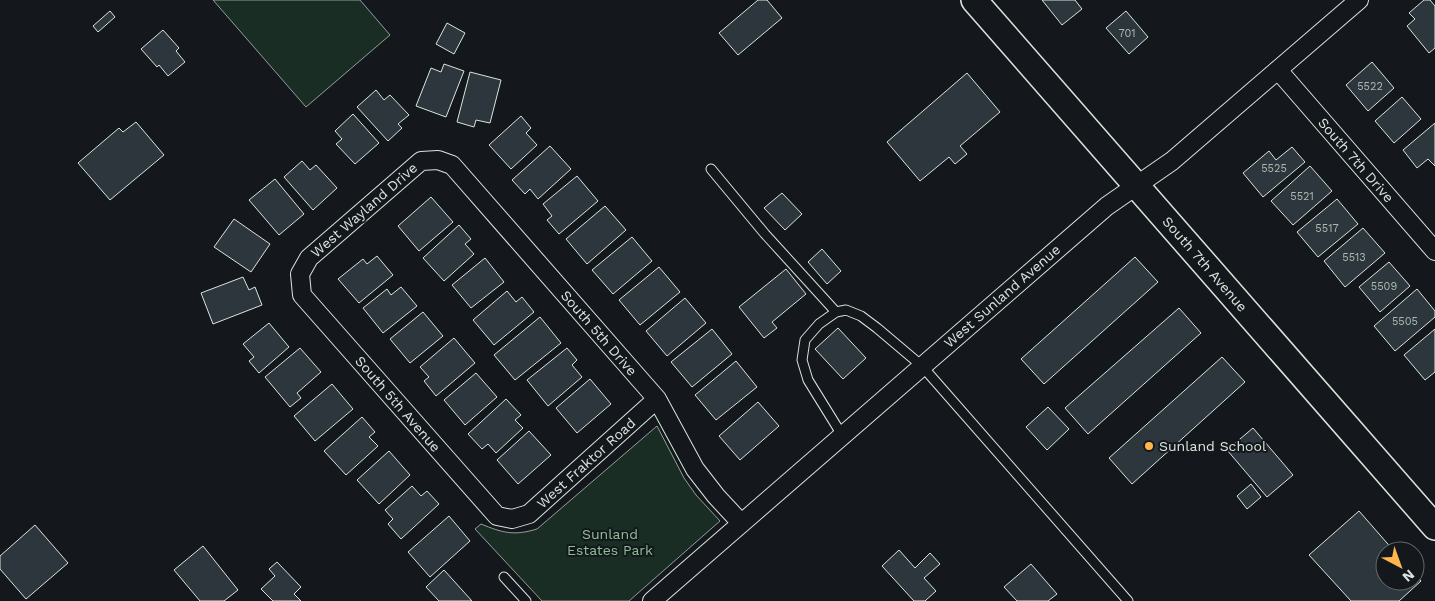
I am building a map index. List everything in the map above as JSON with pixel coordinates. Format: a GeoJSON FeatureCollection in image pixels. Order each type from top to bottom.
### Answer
{"type":"FeatureCollection","features":[{"type":"Feature","properties":{"kind":"main road","name":"South 7th Avenue"},"geometry":{"type":"LineString","coordinates":[[974,0],[1435,527]]}},
{"type":"Feature","properties":{"kind":"street","name":"West Sunland Avenue"},"geometry":{"type":"LineString","coordinates":[[652,601],[1107,206],[1172,161],[1359,0]]}},
{"type":"Feature","properties":{"kind":"street","name":"South 7th Drive"},"geometry":{"type":"LineString","coordinates":[[1278,70],[1435,251]]}},
{"type":"Feature","properties":{"kind":"street","name":"West Wayland Drive"},"geometry":{"type":"LineString","coordinates":[[300,274],[309,258],[421,161],[438,160]]}},
{"type":"Feature","properties":{"kind":"street","name":"South 5th Drive"},"geometry":{"type":"LineString","coordinates":[[438,160],[452,165],[657,399],[695,469],[716,496],[742,523]]}},
{"type":"Feature","properties":{"kind":"street","name":"South 5th Avenue"},"geometry":{"type":"LineString","coordinates":[[300,274],[302,295],[497,516],[512,519]]}},
{"type":"Feature","properties":{"kind":"street","name":"West Fraktor Road"},"geometry":{"type":"LineString","coordinates":[[512,519],[529,514],[657,399]]}},
{"type":"Feature","properties":{"kind":"lane"},"geometry":{"type":"LineString","coordinates":[[711,169],[765,234],[836,312]]}},
{"type":"Feature","properties":{"kind":"lane"},"geometry":{"type":"LineString","coordinates":[[842,435],[808,380],[802,360],[805,340],[819,324],[836,312],[846,310],[861,316],[922,366],[1128,601]]}},
{"type":"Feature","properties":{"kind":"lane"},"geometry":{"type":"LineString","coordinates":[[504,577],[526,601]]}},
{"type":"Feature","properties":{"kind":"green space"},"geometry":{"type":"Polygon","coordinates":[[[213,0],[360,0],[390,35],[306,107],[213,0]]]}},
{"type":"Feature","properties":{"kind":"green space","name":"Sunland Estates Park"},"geometry":{"type":"Polygon","coordinates":[[[657,426],[684,478],[696,495],[720,521],[629,601],[542,601],[475,529],[481,524],[496,530],[515,533],[537,529],[657,426]]]}},
{"type":"Feature","properties":{"kind":"building"},"geometry":{"type":"Polygon","coordinates":[[[758,0],[767,0],[782,18],[738,55],[719,33],[758,0]]]}},
{"type":"Feature","properties":{"kind":"building"},"geometry":{"type":"Polygon","coordinates":[[[1042,0],[1075,0],[1082,9],[1062,25],[1042,0]]]}},
{"type":"Feature","properties":{"kind":"building"},"geometry":{"type":"Polygon","coordinates":[[[1424,0],[1430,0],[1435,6],[1435,48],[1429,53],[1407,26],[1415,19],[1409,13],[1424,0]]]}},
{"type":"Feature","properties":{"kind":"building"},"geometry":{"type":"Polygon","coordinates":[[[110,11],[115,17],[98,32],[93,26],[110,11]]]}},
{"type":"Feature","properties":{"kind":"building"},"geometry":{"type":"Polygon","coordinates":[[[1126,11],[1148,37],[1129,54],[1106,28],[1126,11]]]}},
{"type":"Feature","properties":{"kind":"building"},"geometry":{"type":"Polygon","coordinates":[[[447,23],[465,33],[454,54],[436,44],[447,23]]]}},
{"type":"Feature","properties":{"kind":"building"},"geometry":{"type":"Polygon","coordinates":[[[163,30],[179,48],[176,51],[185,62],[168,76],[141,49],[163,30]]]}},
{"type":"Feature","properties":{"kind":"building"},"geometry":{"type":"Polygon","coordinates":[[[1372,62],[1394,88],[1368,111],[1346,85],[1372,62]]]}},
{"type":"Feature","properties":{"kind":"building"},"geometry":{"type":"Polygon","coordinates":[[[444,64],[464,71],[446,117],[416,106],[431,68],[441,72],[444,64]]]}},
{"type":"Feature","properties":{"kind":"building"},"geometry":{"type":"Polygon","coordinates":[[[470,72],[501,80],[490,123],[476,120],[474,127],[457,122],[470,72]]]}},
{"type":"Feature","properties":{"kind":"building"},"geometry":{"type":"Polygon","coordinates":[[[967,73],[1000,112],[960,146],[967,154],[955,164],[949,157],[920,181],[887,142],[967,73]]]}},
{"type":"Feature","properties":{"kind":"building"},"geometry":{"type":"Polygon","coordinates":[[[376,90],[384,100],[390,95],[409,115],[398,124],[402,128],[388,141],[357,107],[376,90]]]}},
{"type":"Feature","properties":{"kind":"building"},"geometry":{"type":"Polygon","coordinates":[[[1402,97],[1421,119],[1394,143],[1375,121],[1402,97]]]}},
{"type":"Feature","properties":{"kind":"building"},"geometry":{"type":"Polygon","coordinates":[[[353,114],[379,143],[355,164],[336,144],[342,139],[335,131],[353,114]]]}},
{"type":"Feature","properties":{"kind":"building"},"geometry":{"type":"Polygon","coordinates":[[[521,116],[531,128],[526,133],[537,145],[511,169],[489,145],[521,116]]]}},
{"type":"Feature","properties":{"kind":"building"},"geometry":{"type":"Polygon","coordinates":[[[136,122],[164,155],[110,200],[78,163],[119,128],[123,132],[136,122]]]}},
{"type":"Feature","properties":{"kind":"building"},"geometry":{"type":"Polygon","coordinates":[[[1435,123],[1435,166],[1428,159],[1417,168],[1403,150],[1435,123]]]}},
{"type":"Feature","properties":{"kind":"building"},"geometry":{"type":"Polygon","coordinates":[[[550,146],[571,169],[538,199],[530,189],[525,194],[512,180],[550,146]]]}},
{"type":"Feature","properties":{"kind":"building"},"geometry":{"type":"Polygon","coordinates":[[[1292,147],[1305,162],[1263,197],[1243,173],[1269,151],[1276,160],[1292,147]]]}},
{"type":"Feature","properties":{"kind":"building"},"geometry":{"type":"Polygon","coordinates":[[[302,161],[310,170],[316,165],[337,188],[313,210],[284,177],[302,161]]]}},
{"type":"Feature","properties":{"kind":"building"},"geometry":{"type":"Polygon","coordinates":[[[1310,166],[1332,191],[1293,225],[1271,201],[1310,166]]]}},
{"type":"Feature","properties":{"kind":"building"},"geometry":{"type":"Polygon","coordinates":[[[577,176],[598,201],[559,234],[547,220],[552,216],[543,204],[577,176]]]}},
{"type":"Feature","properties":{"kind":"building"},"geometry":{"type":"Polygon","coordinates":[[[275,179],[304,214],[279,235],[249,200],[275,179]]]}},
{"type":"Feature","properties":{"kind":"building"},"geometry":{"type":"Polygon","coordinates":[[[782,193],[802,214],[785,230],[764,208],[782,193]]]}},
{"type":"Feature","properties":{"kind":"building"},"geometry":{"type":"Polygon","coordinates":[[[431,197],[453,222],[419,251],[398,226],[431,197]]]}},
{"type":"Feature","properties":{"kind":"building"},"geometry":{"type":"Polygon","coordinates":[[[1337,199],[1358,224],[1318,257],[1297,232],[1337,199]]]}},
{"type":"Feature","properties":{"kind":"building"},"geometry":{"type":"Polygon","coordinates":[[[605,206],[626,230],[587,264],[566,239],[605,206]]]}},
{"type":"Feature","properties":{"kind":"building"},"geometry":{"type":"Polygon","coordinates":[[[234,219],[270,244],[251,272],[214,247],[234,219]]]}},
{"type":"Feature","properties":{"kind":"building"},"geometry":{"type":"Polygon","coordinates":[[[459,225],[471,239],[465,244],[474,254],[444,281],[423,258],[459,225]]]}},
{"type":"Feature","properties":{"kind":"building"},"geometry":{"type":"Polygon","coordinates":[[[1363,228],[1385,253],[1345,287],[1324,261],[1363,228]]]}},
{"type":"Feature","properties":{"kind":"building"},"geometry":{"type":"Polygon","coordinates":[[[632,237],[652,261],[613,294],[592,270],[632,237]]]}},
{"type":"Feature","properties":{"kind":"building"},"geometry":{"type":"Polygon","coordinates":[[[822,249],[841,271],[827,284],[808,262],[822,249]]]}},
{"type":"Feature","properties":{"kind":"building"},"geometry":{"type":"Polygon","coordinates":[[[377,256],[393,275],[359,303],[338,279],[363,259],[367,264],[377,256]]]}},
{"type":"Feature","properties":{"kind":"building"},"geometry":{"type":"Polygon","coordinates":[[[1135,257],[1158,282],[1044,384],[1021,359],[1135,257]]]}},
{"type":"Feature","properties":{"kind":"building"},"geometry":{"type":"Polygon","coordinates":[[[485,258],[504,282],[471,308],[452,285],[485,258]]]}},
{"type":"Feature","properties":{"kind":"building"},"geometry":{"type":"Polygon","coordinates":[[[1389,262],[1410,286],[1380,312],[1359,287],[1389,262]]]}},
{"type":"Feature","properties":{"kind":"building"},"geometry":{"type":"Polygon","coordinates":[[[659,267],[680,292],[640,325],[619,300],[659,267]]]}},
{"type":"Feature","properties":{"kind":"building"},"geometry":{"type":"Polygon","coordinates":[[[786,269],[806,294],[772,322],[777,328],[764,338],[739,307],[786,269]]]}},
{"type":"Feature","properties":{"kind":"building"},"geometry":{"type":"Polygon","coordinates":[[[243,277],[249,290],[255,287],[262,305],[213,324],[201,293],[243,277]]]}},
{"type":"Feature","properties":{"kind":"building"},"geometry":{"type":"Polygon","coordinates":[[[401,287],[417,306],[383,333],[363,308],[387,289],[391,295],[401,287]]]}},
{"type":"Feature","properties":{"kind":"building"},"geometry":{"type":"Polygon","coordinates":[[[1417,289],[1435,311],[1435,317],[1395,351],[1374,326],[1417,289]]]}},
{"type":"Feature","properties":{"kind":"building"},"geometry":{"type":"Polygon","coordinates":[[[507,291],[516,302],[522,297],[534,312],[494,345],[473,320],[507,291]]]}},
{"type":"Feature","properties":{"kind":"building"},"geometry":{"type":"Polygon","coordinates":[[[685,298],[706,323],[667,356],[646,331],[685,298]]]}},
{"type":"Feature","properties":{"kind":"building"},"geometry":{"type":"Polygon","coordinates":[[[1179,308],[1201,333],[1088,434],[1065,408],[1179,308]]]}},
{"type":"Feature","properties":{"kind":"building"},"geometry":{"type":"Polygon","coordinates":[[[423,312],[443,336],[410,363],[390,339],[423,312]]]}},
{"type":"Feature","properties":{"kind":"building"},"geometry":{"type":"Polygon","coordinates":[[[540,317],[561,343],[515,380],[494,355],[540,317]]]}},
{"type":"Feature","properties":{"kind":"building"},"geometry":{"type":"Polygon","coordinates":[[[269,323],[289,347],[259,373],[249,361],[254,357],[243,344],[269,323]]]}},
{"type":"Feature","properties":{"kind":"building"},"geometry":{"type":"Polygon","coordinates":[[[838,328],[866,358],[843,379],[815,349],[838,328]]]}},
{"type":"Feature","properties":{"kind":"building"},"geometry":{"type":"Polygon","coordinates":[[[712,329],[732,354],[692,387],[671,362],[712,329]]]}},
{"type":"Feature","properties":{"kind":"building"},"geometry":{"type":"Polygon","coordinates":[[[1435,329],[1435,372],[1425,380],[1404,355],[1435,329]]]}},
{"type":"Feature","properties":{"kind":"building"},"geometry":{"type":"Polygon","coordinates":[[[454,338],[475,363],[436,396],[424,381],[429,377],[420,367],[454,338]]]}},
{"type":"Feature","properties":{"kind":"building"},"geometry":{"type":"Polygon","coordinates":[[[300,348],[321,372],[297,393],[301,398],[290,407],[265,377],[300,348]]]}},
{"type":"Feature","properties":{"kind":"building"},"geometry":{"type":"Polygon","coordinates":[[[567,348],[577,360],[572,365],[582,377],[548,406],[527,380],[567,348]]]}},
{"type":"Feature","properties":{"kind":"building"},"geometry":{"type":"Polygon","coordinates":[[[1222,357],[1245,382],[1132,484],[1109,458],[1222,357]]]}},
{"type":"Feature","properties":{"kind":"building"},"geometry":{"type":"Polygon","coordinates":[[[736,361],[757,387],[716,420],[695,395],[736,361]]]}},
{"type":"Feature","properties":{"kind":"building"},"geometry":{"type":"Polygon","coordinates":[[[476,373],[497,397],[465,425],[444,400],[476,373]]]}},
{"type":"Feature","properties":{"kind":"building"},"geometry":{"type":"Polygon","coordinates":[[[590,379],[611,404],[577,433],[556,408],[590,379]]]}},
{"type":"Feature","properties":{"kind":"building"},"geometry":{"type":"Polygon","coordinates":[[[332,384],[353,409],[315,441],[294,416],[332,384]]]}},
{"type":"Feature","properties":{"kind":"building"},"geometry":{"type":"Polygon","coordinates":[[[506,399],[521,415],[515,420],[523,428],[496,453],[488,444],[482,449],[468,434],[506,399]]]}},
{"type":"Feature","properties":{"kind":"building"},"geometry":{"type":"Polygon","coordinates":[[[758,402],[779,426],[740,460],[719,436],[758,402]]]}},
{"type":"Feature","properties":{"kind":"building"},"geometry":{"type":"Polygon","coordinates":[[[1048,407],[1069,429],[1047,450],[1026,427],[1048,407]]]}},
{"type":"Feature","properties":{"kind":"building"},"geometry":{"type":"Polygon","coordinates":[[[362,417],[375,432],[369,437],[378,446],[346,475],[324,451],[362,417]]]}},
{"type":"Feature","properties":{"kind":"building"},"geometry":{"type":"Polygon","coordinates":[[[1253,428],[1293,475],[1267,497],[1227,450],[1253,428]]]}},
{"type":"Feature","properties":{"kind":"building"},"geometry":{"type":"Polygon","coordinates":[[[529,431],[551,455],[518,484],[497,460],[529,431]]]}},
{"type":"Feature","properties":{"kind":"building"},"geometry":{"type":"Polygon","coordinates":[[[389,451],[410,475],[379,504],[357,480],[389,451]]]}},
{"type":"Feature","properties":{"kind":"building"},"geometry":{"type":"Polygon","coordinates":[[[1251,484],[1261,497],[1247,509],[1237,496],[1251,484]]]}},
{"type":"Feature","properties":{"kind":"building"},"geometry":{"type":"Polygon","coordinates":[[[412,486],[421,496],[427,491],[439,504],[401,539],[388,524],[393,519],[385,510],[412,486]]]}},
{"type":"Feature","properties":{"kind":"building"},"geometry":{"type":"Polygon","coordinates":[[[1359,511],[1385,541],[1375,541],[1375,591],[1410,591],[1399,601],[1351,601],[1309,555],[1359,511]]]}},
{"type":"Feature","properties":{"kind":"building"},"geometry":{"type":"Polygon","coordinates":[[[449,516],[470,541],[430,577],[408,552],[449,516]]]}},
{"type":"Feature","properties":{"kind":"building"},"geometry":{"type":"Polygon","coordinates":[[[35,525],[68,563],[26,599],[0,569],[0,556],[35,525]]]}},
{"type":"Feature","properties":{"kind":"building"},"geometry":{"type":"Polygon","coordinates":[[[203,546],[238,590],[224,601],[200,601],[174,570],[203,546]]]}},
{"type":"Feature","properties":{"kind":"building"},"geometry":{"type":"Polygon","coordinates":[[[899,550],[915,568],[930,553],[940,564],[924,578],[936,591],[925,601],[914,601],[882,566],[899,550]]]}},
{"type":"Feature","properties":{"kind":"building"},"geometry":{"type":"Polygon","coordinates":[[[277,562],[301,587],[294,594],[301,601],[273,601],[261,589],[275,576],[269,569],[277,562]]]}},
{"type":"Feature","properties":{"kind":"building"},"geometry":{"type":"Polygon","coordinates":[[[1031,564],[1057,594],[1048,601],[1017,601],[1004,587],[1031,564]]]}},
{"type":"Feature","properties":{"kind":"building"},"geometry":{"type":"Polygon","coordinates":[[[444,570],[472,601],[439,601],[426,587],[444,570]]]}},
{"type":"Feature","properties":{"kind":"place","name":"Sunland School"},"geometry":{"type":"Point","coordinates":[1149,446]}}]}
